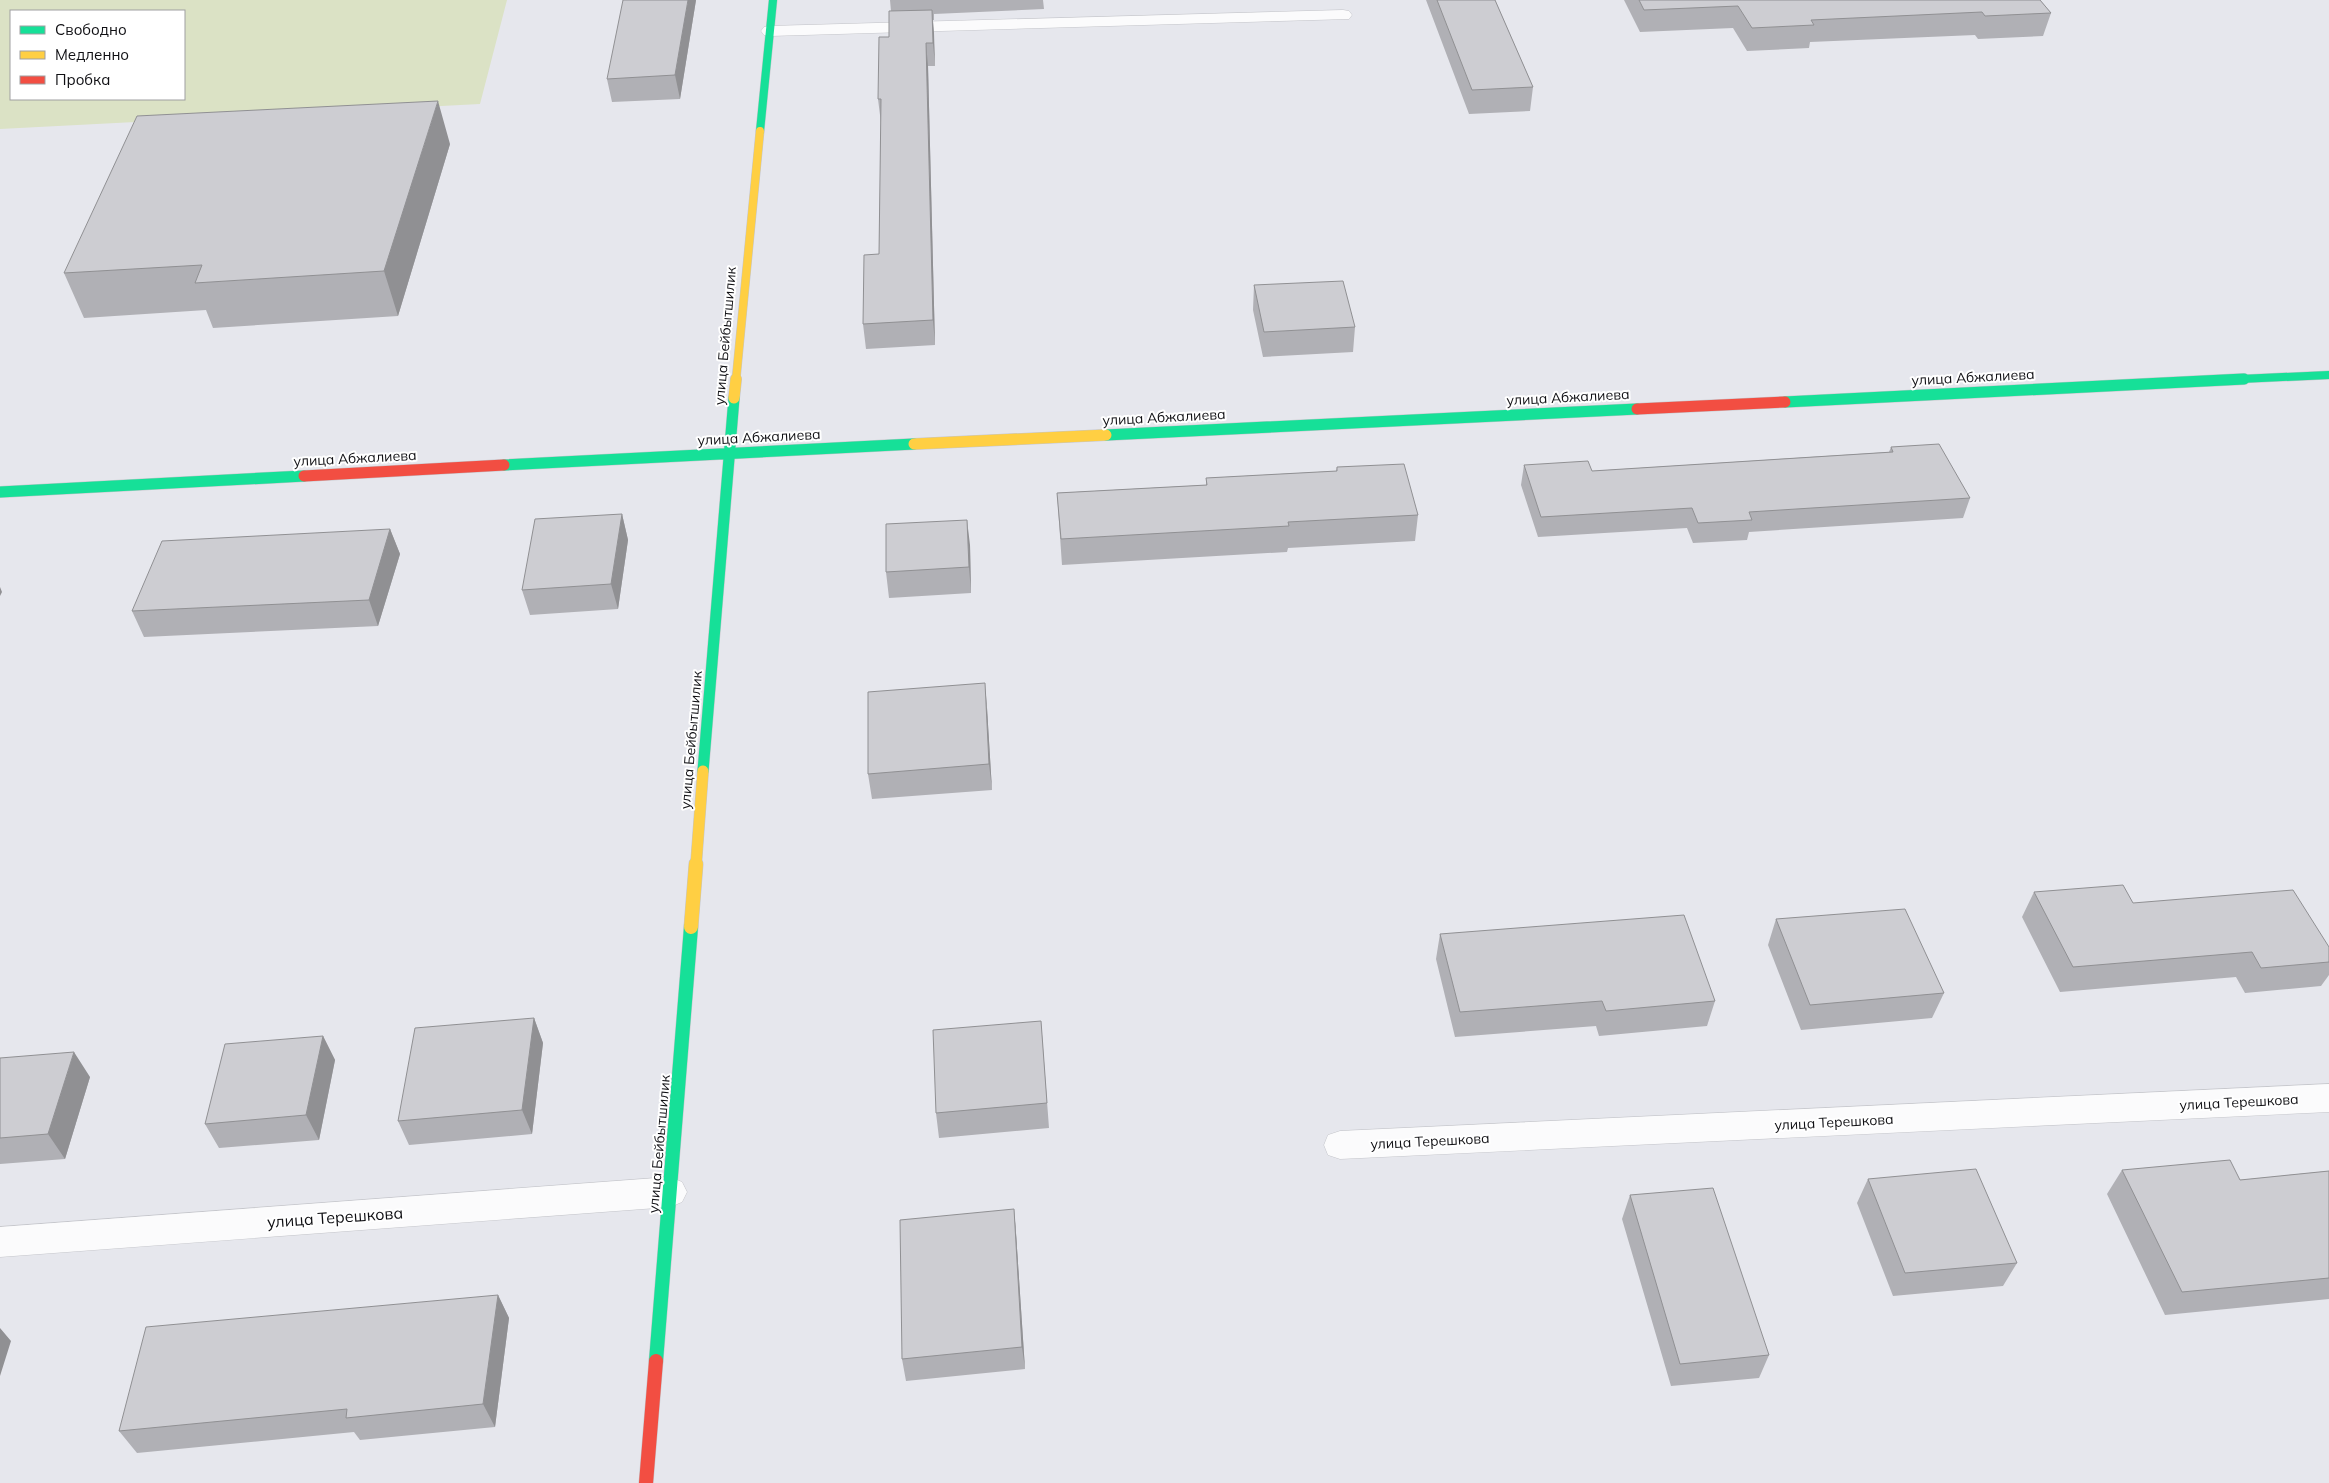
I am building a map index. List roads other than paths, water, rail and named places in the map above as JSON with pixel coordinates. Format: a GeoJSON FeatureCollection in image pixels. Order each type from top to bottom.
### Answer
{"type":"FeatureCollection","features":[{"type":"Feature","properties":{"kind":"street","name":"улица Бейбытшилик"},"geometry":{"type":"LineString","coordinates":[[646,1483],[729,453],[772,0]]}},
{"type":"Feature","properties":{"kind":"street"},"geometry":{"type":"LineString","coordinates":[[770,30],[1343,15]]}},
{"type":"Feature","properties":{"kind":"street","name":"улица Абжалиева"},"geometry":{"type":"LineString","coordinates":[[0,492],[729,453],[2329,375]]}},
{"type":"Feature","properties":{"kind":"street","name":"улица Терешкова"},"geometry":{"type":"LineString","coordinates":[[1340,1145],[2329,1098]]}},
{"type":"Feature","properties":{"kind":"street","name":"улица Терешкова"},"geometry":{"type":"LineString","coordinates":[[0,1242],[670,1192]]}}]}
